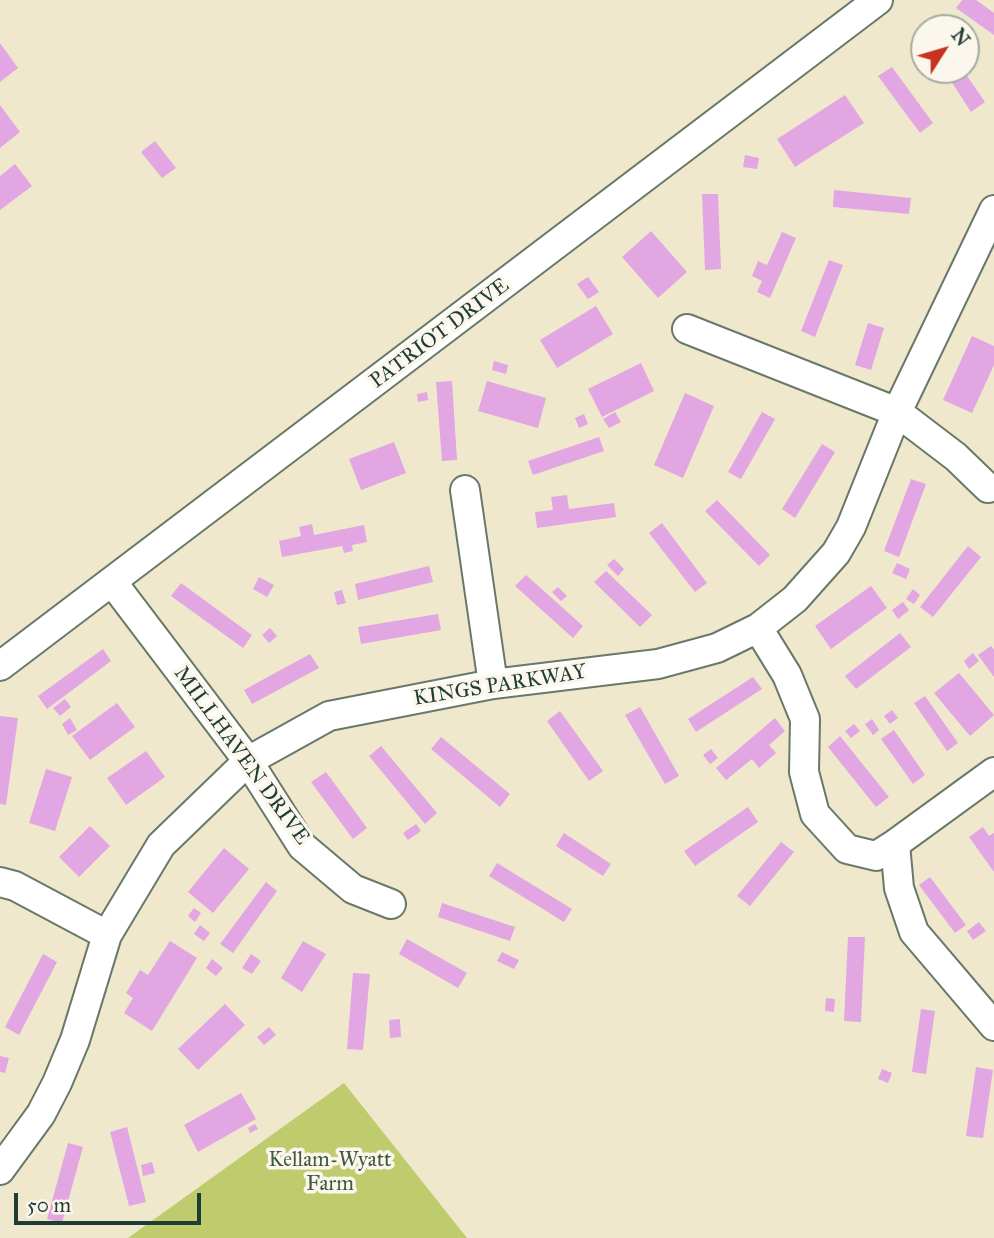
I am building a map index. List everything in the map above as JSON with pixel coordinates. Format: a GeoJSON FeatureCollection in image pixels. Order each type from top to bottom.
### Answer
{"type":"FeatureCollection","features":[{"type":"Feature","properties":{"kind":"street","name":"PATRIOT DRIVE"},"geometry":{"type":"LineString","coordinates":[[0,666],[113,583],[878,0]]}},
{"type":"Feature","properties":{"kind":"street","name":"KINGS PARKWAY"},"geometry":{"type":"LineString","coordinates":[[0,1170],[41,1114],[57,1083],[75,1040],[107,935],[160,845],[248,761],[329,716],[494,684],[658,664],[718,648],[758,628],[795,599],[835,553],[858,513],[897,412],[994,210]]}},
{"type":"Feature","properties":{"kind":"street"},"geometry":{"type":"LineString","coordinates":[[687,329],[897,412],[956,457],[988,488]]}},
{"type":"Feature","properties":{"kind":"street"},"geometry":{"type":"LineString","coordinates":[[465,489],[494,684]]}},
{"type":"Feature","properties":{"kind":"street","name":"MILLHAVEN DRIVE"},"geometry":{"type":"LineString","coordinates":[[113,583],[248,761],[302,846],[353,889],[391,904]]}},
{"type":"Feature","properties":{"kind":"street"},"geometry":{"type":"LineString","coordinates":[[758,628],[787,675],[806,719],[804,772],[814,814],[846,849],[876,856],[994,772]]}},
{"type":"Feature","properties":{"kind":"street"},"geometry":{"type":"LineString","coordinates":[[895,844],[899,888],[914,932],[994,1026]]}},
{"type":"Feature","properties":{"kind":"street"},"geometry":{"type":"LineString","coordinates":[[0,882],[15,886],[107,935]]}},
{"type":"Feature","properties":{"kind":"green space","name":"Kellam-Wyatt Farm"},"geometry":{"type":"Polygon","coordinates":[[[344,1083],[467,1238],[128,1238],[344,1083]]]}},
{"type":"Feature","properties":{"kind":"building"},"geometry":{"type":"Polygon","coordinates":[[[962,0],[976,0],[994,13],[994,35],[980,25],[980,14],[964,14],[956,8],[962,0]]]}},
{"type":"Feature","properties":{"kind":"building"},"geometry":{"type":"Polygon","coordinates":[[[0,43],[18,68],[0,82],[0,43]]]}},
{"type":"Feature","properties":{"kind":"building"},"geometry":{"type":"Polygon","coordinates":[[[892,67],[933,123],[920,133],[878,76],[892,67]]]}},
{"type":"Feature","properties":{"kind":"building"},"geometry":{"type":"Polygon","coordinates":[[[953,84],[973,84],[985,102],[971,112],[953,84]]]}},
{"type":"Feature","properties":{"kind":"building"},"geometry":{"type":"Polygon","coordinates":[[[845,95],[864,123],[795,167],[777,139],[845,95]]]}},
{"type":"Feature","properties":{"kind":"building"},"geometry":{"type":"Polygon","coordinates":[[[0,105],[20,132],[0,148],[0,105]]]}},
{"type":"Feature","properties":{"kind":"building"},"geometry":{"type":"Polygon","coordinates":[[[155,141],[176,168],[162,178],[141,152],[155,141]]]}},
{"type":"Feature","properties":{"kind":"building"},"geometry":{"type":"Polygon","coordinates":[[[745,155],[759,158],[757,169],[743,167],[745,155]]]}},
{"type":"Feature","properties":{"kind":"building"},"geometry":{"type":"Polygon","coordinates":[[[15,164],[32,186],[0,210],[0,176],[15,164]]]}},
{"type":"Feature","properties":{"kind":"building"},"geometry":{"type":"Polygon","coordinates":[[[834,190],[911,198],[909,214],[833,207],[834,190]]]}},
{"type":"Feature","properties":{"kind":"building"},"geometry":{"type":"Polygon","coordinates":[[[702,194],[718,194],[721,269],[705,270],[702,194]]]}},
{"type":"Feature","properties":{"kind":"building"},"geometry":{"type":"Polygon","coordinates":[[[651,231],[687,272],[658,298],[622,257],[651,231]]]}},
{"type":"Feature","properties":{"kind":"building"},"geometry":{"type":"Polygon","coordinates":[[[782,232],[796,238],[770,298],[757,292],[762,281],[752,276],[758,261],[767,265],[782,232]]]}},
{"type":"Feature","properties":{"kind":"building"},"geometry":{"type":"Polygon","coordinates":[[[829,260],[843,265],[815,337],[801,331],[829,260]]]}},
{"type":"Feature","properties":{"kind":"building"},"geometry":{"type":"Polygon","coordinates":[[[588,277],[599,292],[588,299],[577,284],[588,277]]]}},
{"type":"Feature","properties":{"kind":"building"},"geometry":{"type":"Polygon","coordinates":[[[596,306],[613,334],[557,368],[540,340],[596,306]]]}},
{"type":"Feature","properties":{"kind":"building"},"geometry":{"type":"Polygon","coordinates":[[[868,323],[884,328],[871,370],[855,365],[868,323]]]}},
{"type":"Feature","properties":{"kind":"building"},"geometry":{"type":"Polygon","coordinates":[[[972,336],[994,346],[994,365],[972,413],[943,400],[972,336]]]}},
{"type":"Feature","properties":{"kind":"building"},"geometry":{"type":"Polygon","coordinates":[[[494,361],[508,365],[506,374],[492,370],[494,361]]]}},
{"type":"Feature","properties":{"kind":"building"},"geometry":{"type":"Polygon","coordinates":[[[641,363],[654,391],[602,417],[588,389],[641,363]]]}},
{"type":"Feature","properties":{"kind":"building"},"geometry":{"type":"Polygon","coordinates":[[[452,381],[457,460],[442,461],[436,382],[452,381]]]}},
{"type":"Feature","properties":{"kind":"building"},"geometry":{"type":"Polygon","coordinates":[[[487,381],[546,398],[538,428],[478,411],[487,381]]]}},
{"type":"Feature","properties":{"kind":"building"},"geometry":{"type":"Polygon","coordinates":[[[427,392],[428,400],[418,402],[417,394],[427,392]]]}},
{"type":"Feature","properties":{"kind":"building"},"geometry":{"type":"Polygon","coordinates":[[[685,393],[714,406],[683,478],[654,465],[685,393]]]}},
{"type":"Feature","properties":{"kind":"building"},"geometry":{"type":"Polygon","coordinates":[[[615,412],[621,422],[609,428],[603,419],[615,412]]]}},
{"type":"Feature","properties":{"kind":"building"},"geometry":{"type":"Polygon","coordinates":[[[762,412],[775,419],[741,479],[728,472],[762,412]]]}},
{"type":"Feature","properties":{"kind":"building"},"geometry":{"type":"Polygon","coordinates":[[[584,414],[588,424],[579,428],[575,418],[584,414]]]}},
{"type":"Feature","properties":{"kind":"building"},"geometry":{"type":"Polygon","coordinates":[[[599,437],[604,451],[533,475],[528,461],[599,437]]]}},
{"type":"Feature","properties":{"kind":"building"},"geometry":{"type":"Polygon","coordinates":[[[394,442],[406,473],[361,490],[349,459],[394,442]]]}},
{"type":"Feature","properties":{"kind":"building"},"geometry":{"type":"Polygon","coordinates":[[[822,444],[835,452],[795,518],[782,509],[822,444]]]}},
{"type":"Feature","properties":{"kind":"building"},"geometry":{"type":"Polygon","coordinates":[[[911,479],[926,484],[899,557],[884,551],[911,479]]]}},
{"type":"Feature","properties":{"kind":"building"},"geometry":{"type":"Polygon","coordinates":[[[567,495],[569,509],[614,503],[616,517],[537,528],[535,512],[553,510],[551,497],[567,495]]]}},
{"type":"Feature","properties":{"kind":"building"},"geometry":{"type":"Polygon","coordinates":[[[717,500],[770,555],[759,566],[705,511],[717,500]]]}},
{"type":"Feature","properties":{"kind":"building"},"geometry":{"type":"Polygon","coordinates":[[[662,523],[707,583],[695,592],[649,533],[662,523]]]}},
{"type":"Feature","properties":{"kind":"building"},"geometry":{"type":"Polygon","coordinates":[[[312,524],[314,535],[364,525],[367,542],[352,545],[353,551],[344,553],[342,546],[282,557],[279,541],[301,536],[299,527],[312,524]]]}},
{"type":"Feature","properties":{"kind":"building"},"geometry":{"type":"Polygon","coordinates":[[[968,546],[981,557],[933,617],[920,607],[968,546]]]}},
{"type":"Feature","properties":{"kind":"building"},"geometry":{"type":"Polygon","coordinates":[[[614,559],[624,569],[618,576],[607,565],[614,559]]]}},
{"type":"Feature","properties":{"kind":"building"},"geometry":{"type":"Polygon","coordinates":[[[897,563],[910,569],[906,579],[892,573],[897,563]]]}},
{"type":"Feature","properties":{"kind":"building"},"geometry":{"type":"Polygon","coordinates":[[[429,566],[433,582],[358,600],[355,584],[429,566]]]}},
{"type":"Feature","properties":{"kind":"building"},"geometry":{"type":"Polygon","coordinates":[[[606,571],[652,615],[640,627],[594,582],[606,571]]]}},
{"type":"Feature","properties":{"kind":"building"},"geometry":{"type":"Polygon","coordinates":[[[526,575],[583,626],[573,638],[515,586],[526,575]]]}},
{"type":"Feature","properties":{"kind":"building"},"geometry":{"type":"Polygon","coordinates":[[[259,577],[274,585],[267,597],[253,589],[259,577]]]}},
{"type":"Feature","properties":{"kind":"building"},"geometry":{"type":"Polygon","coordinates":[[[181,583],[252,635],[243,648],[171,596],[181,583]]]}},
{"type":"Feature","properties":{"kind":"building"},"geometry":{"type":"Polygon","coordinates":[[[871,586],[887,608],[831,649],[815,626],[871,586]]]}},
{"type":"Feature","properties":{"kind":"building"},"geometry":{"type":"Polygon","coordinates":[[[558,587],[567,596],[561,601],[552,592],[558,587]]]}},
{"type":"Feature","properties":{"kind":"building"},"geometry":{"type":"Polygon","coordinates":[[[913,589],[920,595],[914,604],[906,599],[913,589]]]}},
{"type":"Feature","properties":{"kind":"building"},"geometry":{"type":"Polygon","coordinates":[[[342,590],[346,603],[337,605],[334,592],[342,590]]]}},
{"type":"Feature","properties":{"kind":"building"},"geometry":{"type":"Polygon","coordinates":[[[903,602],[909,610],[898,619],[892,610],[903,602]]]}},
{"type":"Feature","properties":{"kind":"building"},"geometry":{"type":"Polygon","coordinates":[[[438,614],[441,630],[361,644],[358,627],[438,614]]]}},
{"type":"Feature","properties":{"kind":"building"},"geometry":{"type":"Polygon","coordinates":[[[270,628],[277,636],[269,643],[262,635],[270,628]]]}},
{"type":"Feature","properties":{"kind":"building"},"geometry":{"type":"Polygon","coordinates":[[[900,633],[911,647],[856,689],[845,676],[900,633]]]}},
{"type":"Feature","properties":{"kind":"building"},"geometry":{"type":"Polygon","coordinates":[[[991,646],[994,650],[994,677],[978,655],[991,646]]]}},
{"type":"Feature","properties":{"kind":"building"},"geometry":{"type":"Polygon","coordinates":[[[103,649],[111,661],[47,709],[38,696],[103,649]]]}},
{"type":"Feature","properties":{"kind":"building"},"geometry":{"type":"Polygon","coordinates":[[[973,653],[979,661],[969,669],[964,661],[973,653]]]}},
{"type":"Feature","properties":{"kind":"building"},"geometry":{"type":"Polygon","coordinates":[[[310,654],[319,668],[252,704],[244,690],[310,654]]]}},
{"type":"Feature","properties":{"kind":"building"},"geometry":{"type":"Polygon","coordinates":[[[959,673],[994,715],[970,736],[934,693],[959,673]]]}},
{"type":"Feature","properties":{"kind":"building"},"geometry":{"type":"Polygon","coordinates":[[[753,677],[762,689],[696,732],[688,719],[753,677]]]}},
{"type":"Feature","properties":{"kind":"building"},"geometry":{"type":"Polygon","coordinates":[[[925,696],[958,743],[947,751],[914,703],[925,696]]]}},
{"type":"Feature","properties":{"kind":"building"},"geometry":{"type":"Polygon","coordinates":[[[65,699],[71,707],[60,716],[53,708],[65,699]]]}},
{"type":"Feature","properties":{"kind":"building"},"geometry":{"type":"Polygon","coordinates":[[[117,703],[135,727],[90,760],[72,736],[117,703]]]}},
{"type":"Feature","properties":{"kind":"building"},"geometry":{"type":"Polygon","coordinates":[[[640,707],[679,776],[665,784],[625,715],[640,707]]]}},
{"type":"Feature","properties":{"kind":"building"},"geometry":{"type":"Polygon","coordinates":[[[892,710],[898,718],[890,724],[884,716],[892,710]]]}},
{"type":"Feature","properties":{"kind":"building"},"geometry":{"type":"Polygon","coordinates":[[[560,711],[603,771],[589,781],[547,721],[560,711]]]}},
{"type":"Feature","properties":{"kind":"building"},"geometry":{"type":"Polygon","coordinates":[[[0,716],[18,718],[6,805],[0,804],[0,716]]]}},
{"type":"Feature","properties":{"kind":"building"},"geometry":{"type":"Polygon","coordinates":[[[70,718],[77,730],[68,735],[62,724],[70,718]]]}},
{"type":"Feature","properties":{"kind":"building"},"geometry":{"type":"Polygon","coordinates":[[[775,718],[785,731],[769,745],[776,753],[759,768],[752,759],[726,780],[716,768],[775,718]]]}},
{"type":"Feature","properties":{"kind":"building"},"geometry":{"type":"Polygon","coordinates":[[[872,719],[879,730],[873,735],[865,724],[872,719]]]}},
{"type":"Feature","properties":{"kind":"building"},"geometry":{"type":"Polygon","coordinates":[[[854,724],[860,731],[851,738],[845,731],[854,724]]]}},
{"type":"Feature","properties":{"kind":"building"},"geometry":{"type":"Polygon","coordinates":[[[894,730],[925,775],[913,784],[881,739],[894,730]]]}},
{"type":"Feature","properties":{"kind":"building"},"geometry":{"type":"Polygon","coordinates":[[[840,736],[889,797],[876,807],[828,747],[840,736]]]}},
{"type":"Feature","properties":{"kind":"building"},"geometry":{"type":"Polygon","coordinates":[[[441,737],[510,794],[500,807],[431,749],[441,737]]]}},
{"type":"Feature","properties":{"kind":"building"},"geometry":{"type":"Polygon","coordinates":[[[381,746],[437,813],[425,824],[369,756],[381,746]]]}},
{"type":"Feature","properties":{"kind":"building"},"geometry":{"type":"Polygon","coordinates":[[[711,749],[718,758],[710,764],[703,755],[711,749]]]}},
{"type":"Feature","properties":{"kind":"building"},"geometry":{"type":"Polygon","coordinates":[[[146,751],[165,777],[126,805],[107,778],[146,751]]]}},
{"type":"Feature","properties":{"kind":"building"},"geometry":{"type":"Polygon","coordinates":[[[46,769],[72,777],[55,831],[29,823],[46,769]]]}},
{"type":"Feature","properties":{"kind":"building"},"geometry":{"type":"Polygon","coordinates":[[[326,772],[367,828],[353,839],[311,782],[326,772]]]}},
{"type":"Feature","properties":{"kind":"building"},"geometry":{"type":"Polygon","coordinates":[[[748,807],[758,822],[695,866],[684,851],[748,807]]]}},
{"type":"Feature","properties":{"kind":"building"},"geometry":{"type":"Polygon","coordinates":[[[416,824],[421,831],[408,840],[403,833],[416,824]]]}},
{"type":"Feature","properties":{"kind":"building"},"geometry":{"type":"Polygon","coordinates":[[[90,826],[110,846],[79,877],[59,857],[90,826]]]}},
{"type":"Feature","properties":{"kind":"building"},"geometry":{"type":"Polygon","coordinates":[[[983,827],[989,836],[994,833],[994,872],[969,837],[983,827]]]}},
{"type":"Feature","properties":{"kind":"building"},"geometry":{"type":"Polygon","coordinates":[[[564,833],[611,864],[603,876],[556,846],[564,833]]]}},
{"type":"Feature","properties":{"kind":"building"},"geometry":{"type":"Polygon","coordinates":[[[781,842],[794,852],[750,906],[737,896],[781,842]]]}},
{"type":"Feature","properties":{"kind":"building"},"geometry":{"type":"Polygon","coordinates":[[[224,848],[249,869],[213,913],[188,892],[224,848]]]}},
{"type":"Feature","properties":{"kind":"building"},"geometry":{"type":"Polygon","coordinates":[[[497,863],[572,909],[564,922],[489,876],[497,863]]]}},
{"type":"Feature","properties":{"kind":"building"},"geometry":{"type":"Polygon","coordinates":[[[930,877],[966,925],[955,933],[919,885],[930,877]]]}},
{"type":"Feature","properties":{"kind":"building"},"geometry":{"type":"Polygon","coordinates":[[[266,882],[277,891],[233,953],[220,944],[266,882]]]}},
{"type":"Feature","properties":{"kind":"building"},"geometry":{"type":"Polygon","coordinates":[[[442,903],[515,927],[510,941],[438,917],[442,903]]]}},
{"type":"Feature","properties":{"kind":"building"},"geometry":{"type":"Polygon","coordinates":[[[194,908],[201,913],[195,922],[188,916],[194,908]]]}},
{"type":"Feature","properties":{"kind":"building"},"geometry":{"type":"Polygon","coordinates":[[[979,922],[986,931],[973,940],[967,931],[979,922]]]}},
{"type":"Feature","properties":{"kind":"building"},"geometry":{"type":"Polygon","coordinates":[[[200,925],[210,933],[204,941],[194,934],[200,925]]]}},
{"type":"Feature","properties":{"kind":"building"},"geometry":{"type":"Polygon","coordinates":[[[848,937],[865,937],[861,1022],[844,1021],[848,937]]]}},
{"type":"Feature","properties":{"kind":"building"},"geometry":{"type":"Polygon","coordinates":[[[407,939],[467,973],[458,988],[399,954],[407,939]]]}},
{"type":"Feature","properties":{"kind":"building"},"geometry":{"type":"Polygon","coordinates":[[[170,941],[197,958],[152,1031],[124,1013],[133,998],[126,993],[140,970],[148,975],[170,941]]]}},
{"type":"Feature","properties":{"kind":"building"},"geometry":{"type":"Polygon","coordinates":[[[303,941],[326,954],[302,992],[281,978],[303,941]]]}},
{"type":"Feature","properties":{"kind":"building"},"geometry":{"type":"Polygon","coordinates":[[[502,952],[519,960],[514,969],[497,961],[502,952]]]}},
{"type":"Feature","properties":{"kind":"building"},"geometry":{"type":"Polygon","coordinates":[[[43,954],[57,962],[19,1035],[5,1027],[43,954]]]}},
{"type":"Feature","properties":{"kind":"building"},"geometry":{"type":"Polygon","coordinates":[[[251,954],[261,961],[252,974],[242,968],[251,954]]]}},
{"type":"Feature","properties":{"kind":"building"},"geometry":{"type":"Polygon","coordinates":[[[212,959],[223,968],[216,976],[206,968],[212,959]]]}},
{"type":"Feature","properties":{"kind":"building"},"geometry":{"type":"Polygon","coordinates":[[[353,973],[370,974],[363,1050],[347,1049],[353,973]]]}},
{"type":"Feature","properties":{"kind":"building"},"geometry":{"type":"Polygon","coordinates":[[[826,998],[835,999],[834,1012],[825,1011],[826,998]]]}},
{"type":"Feature","properties":{"kind":"building"},"geometry":{"type":"Polygon","coordinates":[[[225,1004],[245,1025],[198,1070],[178,1049],[225,1004]]]}},
{"type":"Feature","properties":{"kind":"building"},"geometry":{"type":"Polygon","coordinates":[[[921,1009],[935,1011],[926,1074],[912,1072],[921,1009]]]}},
{"type":"Feature","properties":{"kind":"building"},"geometry":{"type":"Polygon","coordinates":[[[400,1019],[401,1037],[390,1038],[389,1020],[400,1019]]]}},
{"type":"Feature","properties":{"kind":"building"},"geometry":{"type":"Polygon","coordinates":[[[269,1027],[276,1035],[264,1045],[257,1037],[269,1027]]]}},
{"type":"Feature","properties":{"kind":"building"},"geometry":{"type":"Polygon","coordinates":[[[0,1056],[9,1058],[5,1073],[0,1072],[0,1056]]]}},
{"type":"Feature","properties":{"kind":"building"},"geometry":{"type":"Polygon","coordinates":[[[976,1067],[993,1070],[983,1138],[966,1136],[976,1067]]]}},
{"type":"Feature","properties":{"kind":"building"},"geometry":{"type":"Polygon","coordinates":[[[882,1069],[892,1073],[888,1083],[878,1079],[882,1069]]]}},
{"type":"Feature","properties":{"kind":"building"},"geometry":{"type":"Polygon","coordinates":[[[241,1093],[256,1119],[198,1152],[184,1125],[241,1093]]]}},
{"type":"Feature","properties":{"kind":"building"},"geometry":{"type":"Polygon","coordinates":[[[255,1124],[258,1129],[250,1133],[248,1128],[255,1124]]]}},
{"type":"Feature","properties":{"kind":"building"},"geometry":{"type":"Polygon","coordinates":[[[127,1127],[146,1202],[129,1206],[110,1132],[127,1127]]]}},
{"type":"Feature","properties":{"kind":"building"},"geometry":{"type":"Polygon","coordinates":[[[68,1143],[83,1147],[62,1223],[47,1219],[68,1143]]]}},
{"type":"Feature","properties":{"kind":"building"},"geometry":{"type":"Polygon","coordinates":[[[152,1162],[155,1173],[143,1176],[141,1165],[152,1162]]]}}]}
